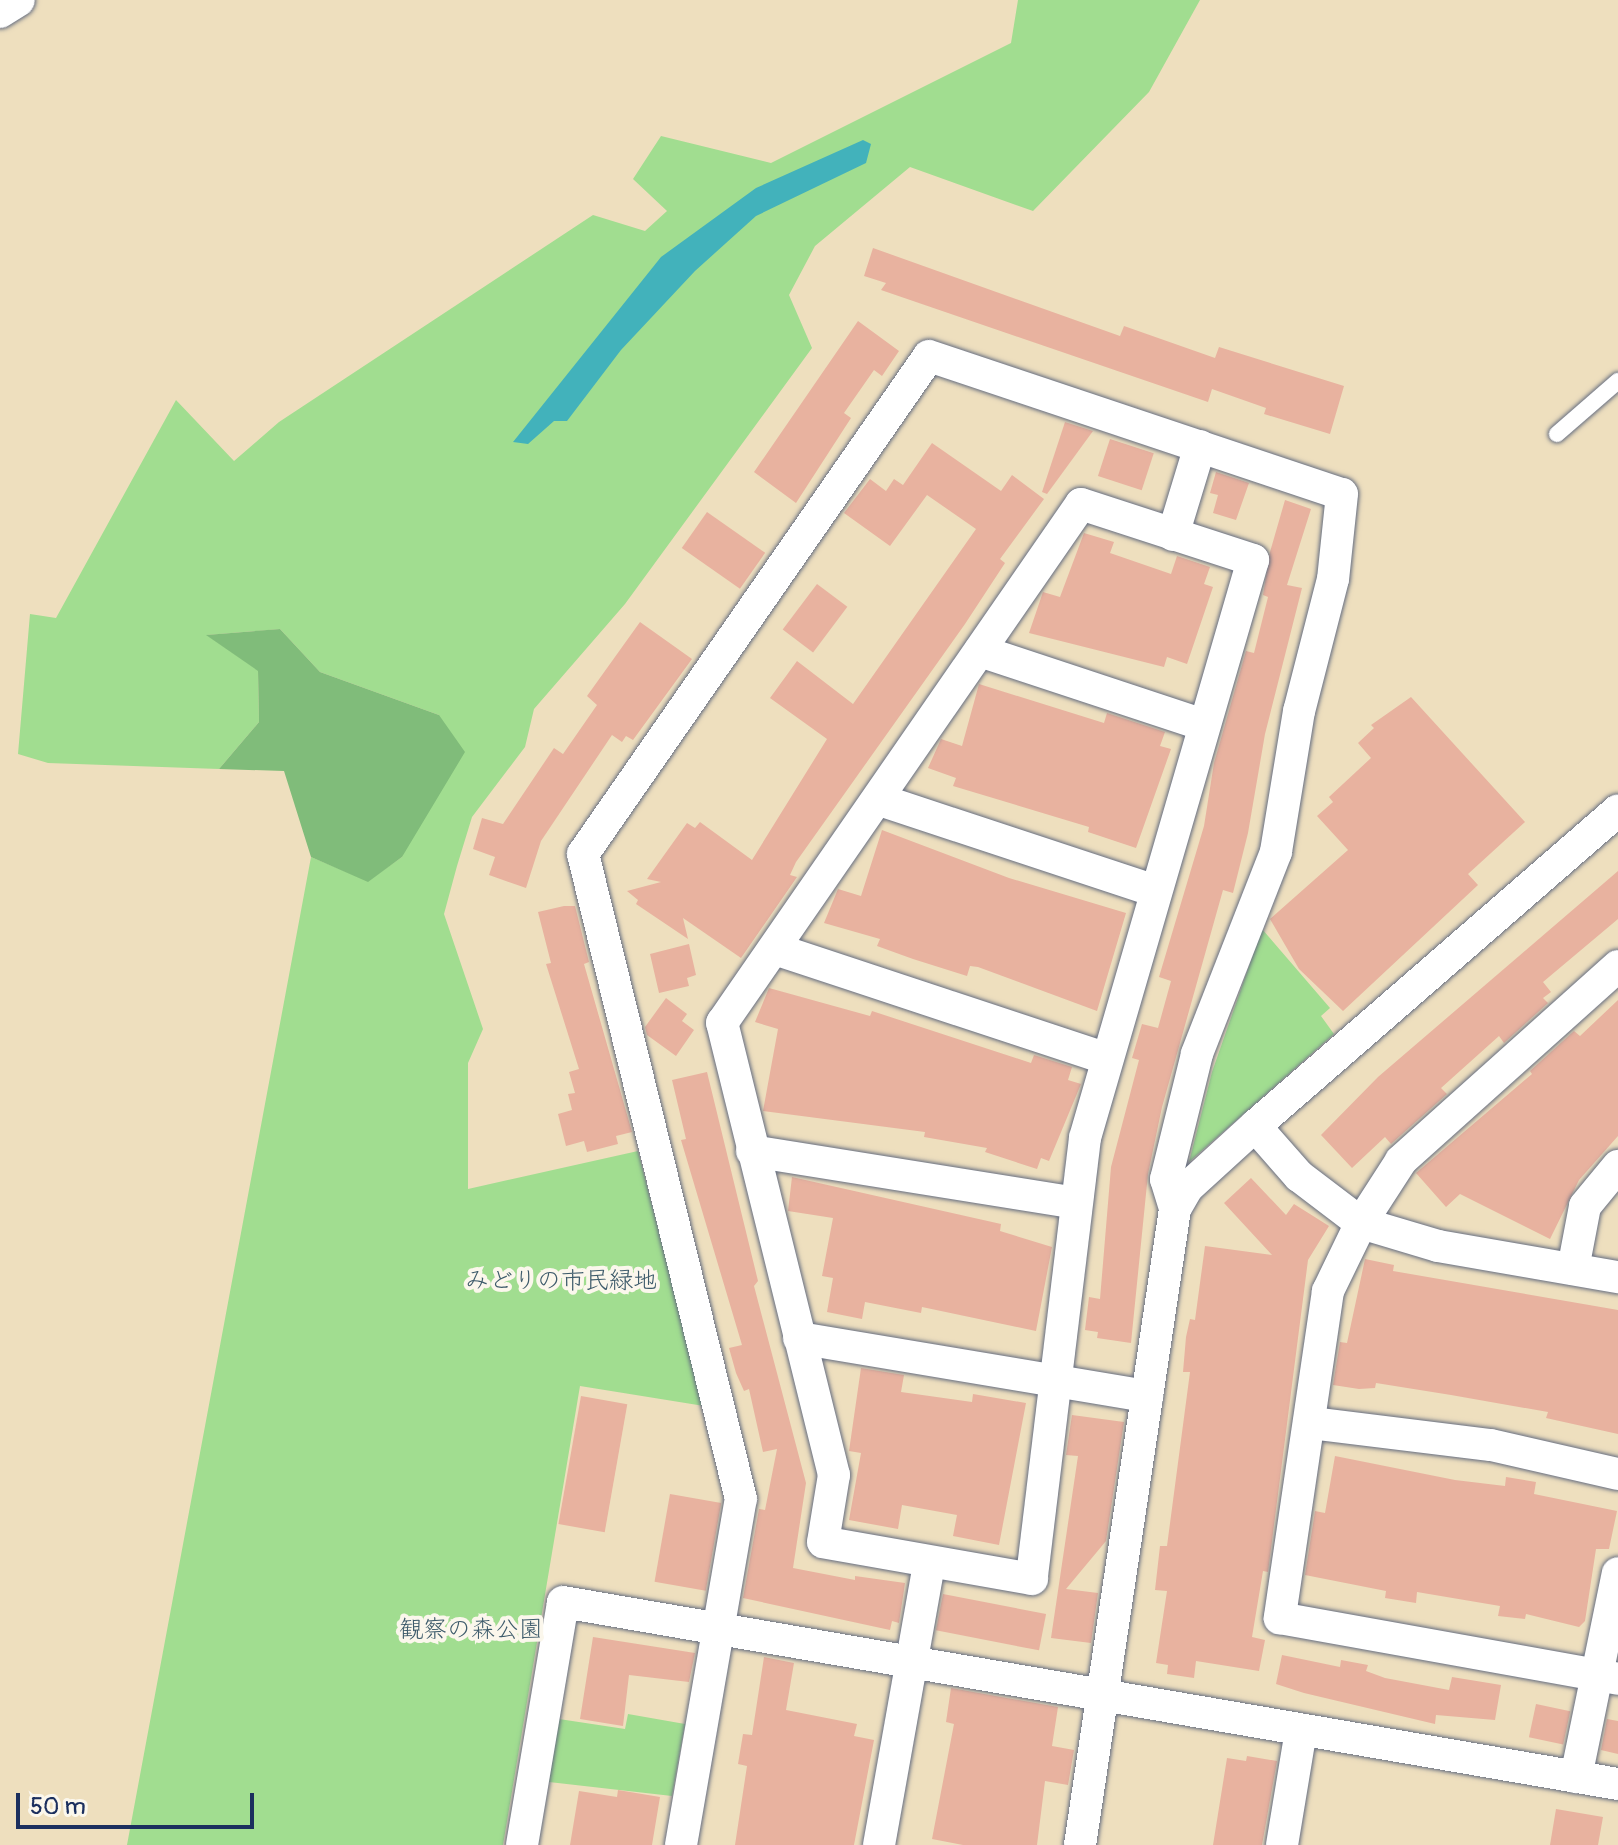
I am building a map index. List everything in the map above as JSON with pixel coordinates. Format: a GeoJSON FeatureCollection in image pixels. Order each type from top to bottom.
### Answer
{"type":"FeatureCollection","features":[{"type":"Feature","properties":{"kind":"street"},"geometry":{"type":"LineString","coordinates":[[0,12],[19,0]]}},
{"type":"Feature","properties":{"kind":"street"},"geometry":{"type":"LineString","coordinates":[[681,1845],[741,1499],[583,854],[929,356],[1342,494],[1333,579],[1299,711],[1276,852],[1197,1054],[1166,1179],[1175,1209]]}},
{"type":"Feature","properties":{"kind":"street"},"geometry":{"type":"LineString","coordinates":[[1173,535],[1200,446]]}},
{"type":"Feature","properties":{"kind":"street"},"geometry":{"type":"LineString","coordinates":[[1081,504],[1173,535],[1253,560],[1085,1138],[1032,1579],[823,1542],[834,1475],[722,1023],[880,800],[1081,504]]}},
{"type":"Feature","properties":{"kind":"street"},"geometry":{"type":"LineString","coordinates":[[980,651],[1204,725]]}},
{"type":"Feature","properties":{"kind":"street"},"geometry":{"type":"LineString","coordinates":[[880,800],[1155,891]]}},
{"type":"Feature","properties":{"kind":"street"},"geometry":{"type":"LineString","coordinates":[[1080,1845],[1175,1209],[1187,1188],[1255,1126],[1618,810]]}},
{"type":"Feature","properties":{"kind":"street"},"geometry":{"type":"LineString","coordinates":[[775,949],[1107,1059]]}},
{"type":"Feature","properties":{"kind":"street"},"geometry":{"type":"LineString","coordinates":[[1607,1677],[1280,1618],[1328,1291],[1361,1223],[1401,1161],[1618,966]]}},
{"type":"Feature","properties":{"kind":"street"},"geometry":{"type":"LineString","coordinates":[[1255,1126],[1299,1176],[1361,1223],[1438,1246],[1618,1277]]}},
{"type":"Feature","properties":{"kind":"street"},"geometry":{"type":"LineString","coordinates":[[752,1151],[1075,1203]]}},
{"type":"Feature","properties":{"kind":"street"},"geometry":{"type":"LineString","coordinates":[[1573,1269],[1585,1206],[1618,1166]]}},
{"type":"Feature","properties":{"kind":"street"},"geometry":{"type":"LineString","coordinates":[[799,1338],[1147,1396]]}},
{"type":"Feature","properties":{"kind":"street"},"geometry":{"type":"LineString","coordinates":[[1311,1423],[1491,1445],[1618,1474]]}},
{"type":"Feature","properties":{"kind":"street"},"geometry":{"type":"LineString","coordinates":[[879,1845],[929,1563]]}},
{"type":"Feature","properties":{"kind":"street"},"geometry":{"type":"LineString","coordinates":[[1576,1777],[1607,1677],[1618,1573]]}},
{"type":"Feature","properties":{"kind":"street"},"geometry":{"type":"LineString","coordinates":[[522,1845],[563,1602],[1104,1698],[1618,1784]]}},
{"type":"Feature","properties":{"kind":"street"},"geometry":{"type":"LineString","coordinates":[[1282,1845],[1301,1730]]}},
{"type":"Feature","properties":{"kind":"lane"},"geometry":{"type":"LineString","coordinates":[[1557,434],[1618,381]]}},
{"type":"Feature","properties":{"kind":"green space"},"geometry":{"type":"Polygon","coordinates":[[[1018,0],[1200,0],[1149,92],[1033,211],[910,167],[815,246],[789,295],[812,348],[625,604],[534,709],[525,747],[472,817],[457,866],[444,914],[483,1029],[468,1063],[468,1189],[638,1151],[704,1406],[580,1386],[503,1845],[127,1845],[311,857],[368,881],[402,857],[439,715],[320,672],[280,629],[207,635],[258,670],[259,722],[219,769],[48,763],[18,754],[30,614],[56,618],[176,400],[234,461],[279,422],[593,215],[645,231],[667,211],[633,179],[661,136],[771,163],[1011,43],[1018,0]]]}},
{"type":"Feature","properties":{"kind":"green space"},"geometry":{"type":"Polygon","coordinates":[[[280,629],[320,672],[439,715],[465,752],[402,857],[368,882],[311,857],[284,771],[219,769],[259,722],[258,671],[206,635],[280,629]]]}},
{"type":"Feature","properties":{"kind":"green space"},"geometry":{"type":"Polygon","coordinates":[[[1262,929],[1330,1008],[1321,1016],[1334,1034],[1189,1162],[1212,1072],[1262,929]]]}},
{"type":"Feature","properties":{"kind":"green space"},"geometry":{"type":"Polygon","coordinates":[[[628,1714],[685,1724],[672,1796],[549,1782],[559,1719],[625,1729],[628,1714]]]}},
{"type":"Feature","properties":{"kind":"water"},"geometry":{"type":"Polygon","coordinates":[[[863,140],[871,144],[866,163],[756,216],[695,271],[621,350],[567,421],[554,421],[528,444],[513,442],[661,257],[756,188],[863,140]]]}},
{"type":"Feature","properties":{"kind":"building"},"geometry":{"type":"Polygon","coordinates":[[[873,248],[1120,336],[1124,326],[1215,358],[1219,347],[1344,386],[1330,434],[1264,414],[1266,408],[1212,389],[1208,402],[881,290],[886,283],[864,276],[873,248]]]}},
{"type":"Feature","properties":{"kind":"building"},"geometry":{"type":"Polygon","coordinates":[[[858,321],[899,351],[882,376],[874,370],[844,413],[851,418],[796,503],[754,472],[858,321]]]}},
{"type":"Feature","properties":{"kind":"building"},"geometry":{"type":"Polygon","coordinates":[[[1065,422],[1093,431],[1047,494],[1042,492],[1065,422]]]}},
{"type":"Feature","properties":{"kind":"building"},"geometry":{"type":"Polygon","coordinates":[[[1110,439],[1154,453],[1142,490],[1098,476],[1110,439]]]}},
{"type":"Feature","properties":{"kind":"building"},"geometry":{"type":"Polygon","coordinates":[[[932,443],[1001,491],[1012,475],[1044,499],[1000,559],[1005,563],[965,624],[796,862],[790,875],[797,877],[741,958],[683,918],[688,939],[636,904],[638,900],[627,891],[661,882],[647,879],[687,823],[695,828],[700,822],[752,860],[827,739],[770,698],[797,661],[853,704],[976,529],[927,495],[890,546],[844,513],[870,479],[886,491],[894,479],[903,485],[932,443]]]}},
{"type":"Feature","properties":{"kind":"building"},"geometry":{"type":"Polygon","coordinates":[[[1216,472],[1249,483],[1236,520],[1213,513],[1218,495],[1210,493],[1216,472]]]}},
{"type":"Feature","properties":{"kind":"building"},"geometry":{"type":"Polygon","coordinates":[[[1285,500],[1311,509],[1287,585],[1302,588],[1265,734],[1248,833],[1233,893],[1223,890],[1162,1107],[1148,1174],[1131,1343],[1097,1338],[1098,1332],[1085,1330],[1089,1297],[1100,1299],[1111,1167],[1139,1060],[1132,1058],[1142,1024],[1158,1028],[1171,981],[1159,977],[1204,826],[1214,763],[1246,651],[1254,653],[1268,597],[1263,595],[1270,552],[1285,500]]]}},
{"type":"Feature","properties":{"kind":"building"},"geometry":{"type":"Polygon","coordinates":[[[707,512],[765,553],[740,589],[682,548],[707,512]]]}},
{"type":"Feature","properties":{"kind":"building"},"geometry":{"type":"Polygon","coordinates":[[[1084,533],[1114,542],[1110,553],[1171,574],[1177,556],[1210,567],[1204,584],[1213,587],[1187,664],[1167,657],[1164,667],[1029,633],[1043,592],[1060,597],[1084,533]]]}},
{"type":"Feature","properties":{"kind":"building"},"geometry":{"type":"Polygon","coordinates":[[[817,584],[847,607],[813,652],[783,630],[817,584]]]}},
{"type":"Feature","properties":{"kind":"building"},"geometry":{"type":"Polygon","coordinates":[[[640,622],[692,659],[633,740],[626,736],[622,742],[612,735],[541,841],[526,888],[489,875],[495,857],[473,849],[482,818],[503,824],[554,748],[563,754],[597,705],[587,696],[640,622]]]}},
{"type":"Feature","properties":{"kind":"building"},"geometry":{"type":"Polygon","coordinates":[[[979,684],[1104,723],[1107,713],[1165,732],[1160,746],[1171,749],[1136,848],[1088,832],[1089,827],[953,786],[956,778],[928,768],[941,739],[962,746],[979,684]]]}},
{"type":"Feature","properties":{"kind":"building"},"geometry":{"type":"Polygon","coordinates":[[[1411,697],[1525,822],[1468,874],[1478,885],[1343,1011],[1299,969],[1270,919],[1348,850],[1317,816],[1333,802],[1329,797],[1371,758],[1358,743],[1374,728],[1371,725],[1411,697]]]}},
{"type":"Feature","properties":{"kind":"building"},"geometry":{"type":"Polygon","coordinates":[[[882,830],[1009,878],[1126,913],[1097,1011],[978,967],[970,966],[967,976],[913,959],[877,946],[880,939],[824,923],[838,889],[861,896],[882,830]]]}},
{"type":"Feature","properties":{"kind":"building"},"geometry":{"type":"Polygon","coordinates":[[[1618,871],[1618,919],[1543,982],[1551,992],[1543,998],[1548,1003],[1504,1043],[1499,1036],[1441,1088],[1447,1094],[1391,1144],[1385,1137],[1352,1168],[1321,1135],[1378,1077],[1618,871]]]}},
{"type":"Feature","properties":{"kind":"building"},"geometry":{"type":"Polygon","coordinates":[[[575,906],[589,962],[584,964],[632,1132],[616,1136],[618,1144],[587,1152],[584,1141],[566,1146],[558,1114],[572,1110],[568,1094],[575,1093],[569,1072],[579,1069],[546,964],[551,963],[538,912],[575,906]]]}},
{"type":"Feature","properties":{"kind":"building"},"geometry":{"type":"Polygon","coordinates":[[[689,944],[696,975],[687,978],[689,986],[659,993],[650,954],[689,944]]]}},
{"type":"Feature","properties":{"kind":"building"},"geometry":{"type":"Polygon","coordinates":[[[769,988],[870,1016],[872,1011],[1031,1063],[1034,1055],[1072,1067],[1068,1080],[1081,1084],[1049,1161],[1041,1158],[1037,1169],[985,1152],[987,1148],[924,1137],[925,1132],[763,1111],[778,1029],[755,1022],[769,988]]]}},
{"type":"Feature","properties":{"kind":"building"},"geometry":{"type":"Polygon","coordinates":[[[666,998],[687,1014],[682,1021],[694,1030],[676,1056],[647,1035],[645,1027],[666,998]]]}},
{"type":"Feature","properties":{"kind":"building"},"geometry":{"type":"Polygon","coordinates":[[[1618,1000],[1618,1136],[1579,1180],[1550,1239],[1460,1194],[1446,1207],[1416,1173],[1532,1074],[1530,1071],[1574,1031],[1580,1036],[1618,1000]]]}},
{"type":"Feature","properties":{"kind":"building"},"geometry":{"type":"Polygon","coordinates":[[[707,1072],[758,1281],[754,1286],[806,1483],[793,1568],[855,1580],[855,1576],[905,1583],[899,1623],[892,1621],[890,1630],[743,1598],[759,1509],[765,1510],[777,1449],[763,1452],[749,1389],[744,1391],[736,1373],[729,1348],[742,1345],[681,1140],[686,1139],[672,1080],[707,1072]]]}},
{"type":"Feature","properties":{"kind":"building"},"geometry":{"type":"Polygon","coordinates":[[[792,1177],[1001,1224],[1000,1231],[1052,1247],[1036,1331],[922,1307],[921,1313],[865,1302],[862,1319],[827,1312],[833,1278],[822,1276],[833,1218],[788,1211],[792,1177]]]}},
{"type":"Feature","properties":{"kind":"building"},"geometry":{"type":"Polygon","coordinates":[[[1251,1178],[1286,1215],[1294,1204],[1329,1226],[1308,1260],[1268,1572],[1263,1571],[1252,1637],[1265,1640],[1259,1671],[1196,1661],[1194,1678],[1167,1674],[1168,1665],[1156,1663],[1167,1591],[1155,1590],[1160,1546],[1167,1546],[1190,1372],[1183,1372],[1186,1337],[1190,1319],[1195,1320],[1205,1246],[1272,1255],[1224,1203],[1251,1178]]]}},
{"type":"Feature","properties":{"kind":"building"},"geometry":{"type":"Polygon","coordinates":[[[1365,1259],[1394,1265],[1393,1271],[1618,1310],[1618,1434],[1546,1418],[1548,1412],[1451,1395],[1376,1383],[1375,1388],[1359,1389],[1333,1385],[1340,1342],[1347,1343],[1365,1259]]]}},
{"type":"Feature","properties":{"kind":"building"},"geometry":{"type":"Polygon","coordinates":[[[861,1368],[904,1375],[901,1392],[972,1402],[973,1394],[1026,1403],[999,1545],[953,1536],[957,1515],[902,1505],[898,1529],[849,1520],[861,1453],[849,1451],[861,1368]]]}},
{"type":"Feature","properties":{"kind":"building"},"geometry":{"type":"Polygon","coordinates":[[[581,1396],[627,1404],[605,1532],[558,1524],[581,1396]]]}},
{"type":"Feature","properties":{"kind":"building"},"geometry":{"type":"Polygon","coordinates":[[[1072,1415],[1124,1422],[1106,1541],[1066,1589],[1098,1593],[1091,1643],[1051,1638],[1078,1456],[1066,1455],[1072,1415]]]}},
{"type":"Feature","properties":{"kind":"building"},"geometry":{"type":"Polygon","coordinates":[[[1335,1456],[1455,1480],[1505,1486],[1506,1477],[1536,1482],[1534,1494],[1617,1511],[1609,1549],[1596,1549],[1585,1621],[1579,1627],[1526,1614],[1525,1619],[1498,1616],[1500,1606],[1417,1592],[1416,1603],[1385,1598],[1386,1591],[1305,1575],[1315,1511],[1325,1513],[1335,1456]]]}},
{"type":"Feature","properties":{"kind":"building"},"geometry":{"type":"Polygon","coordinates":[[[670,1494],[721,1503],[706,1591],[655,1582],[670,1494]]]}},
{"type":"Feature","properties":{"kind":"building"},"geometry":{"type":"Polygon","coordinates":[[[943,1594],[1046,1614],[1039,1650],[936,1630],[943,1594]]]}},
{"type":"Feature","properties":{"kind":"building"},"geometry":{"type":"Polygon","coordinates":[[[593,1637],[695,1653],[689,1682],[629,1675],[623,1726],[580,1719],[593,1637]]]}},
{"type":"Feature","properties":{"kind":"building"},"geometry":{"type":"Polygon","coordinates":[[[1282,1655],[1340,1667],[1341,1660],[1368,1665],[1366,1671],[1385,1678],[1449,1690],[1452,1677],[1501,1685],[1495,1720],[1436,1715],[1435,1724],[1304,1693],[1276,1684],[1282,1655]]]}},
{"type":"Feature","properties":{"kind":"building"},"geometry":{"type":"Polygon","coordinates":[[[764,1657],[794,1663],[786,1710],[857,1724],[854,1736],[874,1740],[854,1845],[735,1845],[747,1766],[738,1764],[743,1734],[752,1735],[764,1657]]]}},
{"type":"Feature","properties":{"kind":"building"},"geometry":{"type":"Polygon","coordinates":[[[951,1688],[1058,1707],[1052,1746],[1074,1750],[1068,1785],[1045,1781],[1037,1845],[963,1845],[932,1839],[954,1724],[946,1722],[951,1688]]]}},
{"type":"Feature","properties":{"kind":"building"},"geometry":{"type":"Polygon","coordinates":[[[1536,1704],[1570,1711],[1563,1745],[1529,1737],[1536,1704]]]}},
{"type":"Feature","properties":{"kind":"building"},"geometry":{"type":"Polygon","coordinates":[[[1607,1719],[1618,1721],[1618,1754],[1601,1750],[1607,1719]]]}},
{"type":"Feature","properties":{"kind":"building"},"geometry":{"type":"Polygon","coordinates":[[[1247,1756],[1277,1761],[1262,1845],[1213,1845],[1227,1758],[1246,1761],[1247,1756]]]}},
{"type":"Feature","properties":{"kind":"building"},"geometry":{"type":"Polygon","coordinates":[[[618,1790],[660,1797],[652,1845],[570,1845],[579,1791],[617,1797],[618,1790]]]}},
{"type":"Feature","properties":{"kind":"building"},"geometry":{"type":"Polygon","coordinates":[[[1556,1809],[1603,1817],[1598,1845],[1550,1845],[1556,1809]]]}},
{"type":"Feature","properties":{"kind":"park label","name":"みどりの市民緑地"},"geometry":{"type":"Point","coordinates":[561,1281]}},
{"type":"Feature","properties":{"kind":"park label","name":"観察の森公園"},"geometry":{"type":"Point","coordinates":[471,1630]}}]}
